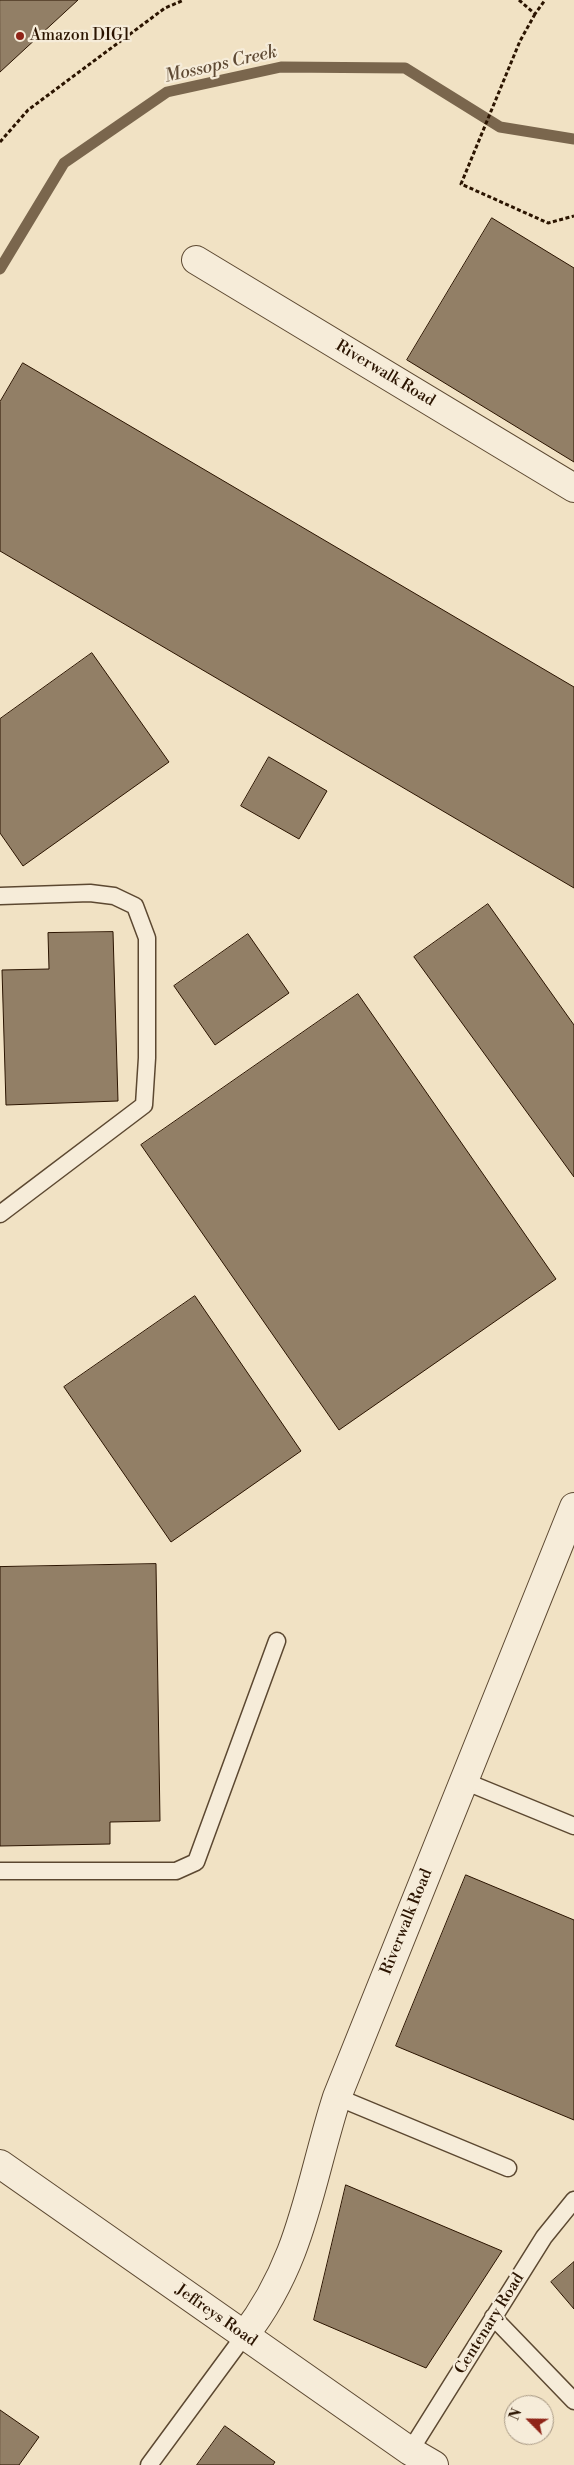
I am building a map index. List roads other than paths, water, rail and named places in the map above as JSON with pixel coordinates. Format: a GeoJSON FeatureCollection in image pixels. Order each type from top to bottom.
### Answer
{"type":"FeatureCollection","features":[{"type":"Feature","properties":{"kind":"street","name":"Riverwalk Road"},"geometry":{"type":"LineString","coordinates":[[196,260],[574,488]]}},
{"type":"Feature","properties":{"kind":"street","name":"Riverwalk Road"},"geometry":{"type":"LineString","coordinates":[[244,2336],[260,2316],[289,2263],[304,2220],[322,2146],[337,2097],[574,1507]]}},
{"type":"Feature","properties":{"kind":"street","name":"Jeffreys Road"},"geometry":{"type":"LineString","coordinates":[[0,2164],[244,2336],[410,2451],[434,2465]]}},
{"type":"Feature","properties":{"kind":"lane"},"geometry":{"type":"LineString","coordinates":[[0,896],[90,892],[114,896],[135,906],[147,938],[147,1058],[144,1105],[0,1214]]}},
{"type":"Feature","properties":{"kind":"lane"},"geometry":{"type":"LineString","coordinates":[[0,1871],[176,1871],[196,1862],[278,1641]]}},
{"type":"Feature","properties":{"kind":"lane"},"geometry":{"type":"LineString","coordinates":[[464,1782],[574,1826]]}},
{"type":"Feature","properties":{"kind":"lane"},"geometry":{"type":"LineString","coordinates":[[337,2097],[508,2168]]}},
{"type":"Feature","properties":{"kind":"lane","name":"Centenary Road"},"geometry":{"type":"LineString","coordinates":[[410,2451],[544,2237],[574,2200]]}},
{"type":"Feature","properties":{"kind":"lane"},"geometry":{"type":"LineString","coordinates":[[494,2317],[574,2401]]}},
{"type":"Feature","properties":{"kind":"lane"},"geometry":{"type":"LineString","coordinates":[[149,2465],[244,2336]]}},
{"type":"Feature","properties":{"kind":"waterway","name":"Mossops Creek"},"geometry":{"type":"LineString","coordinates":[[0,269],[64,163],[167,92],[281,67],[405,68],[500,127],[574,139]]}},
{"type":"Feature","properties":{"kind":"place","name":"Amazon DIG1"},"geometry":{"type":"Point","coordinates":[20,36]}}]}
